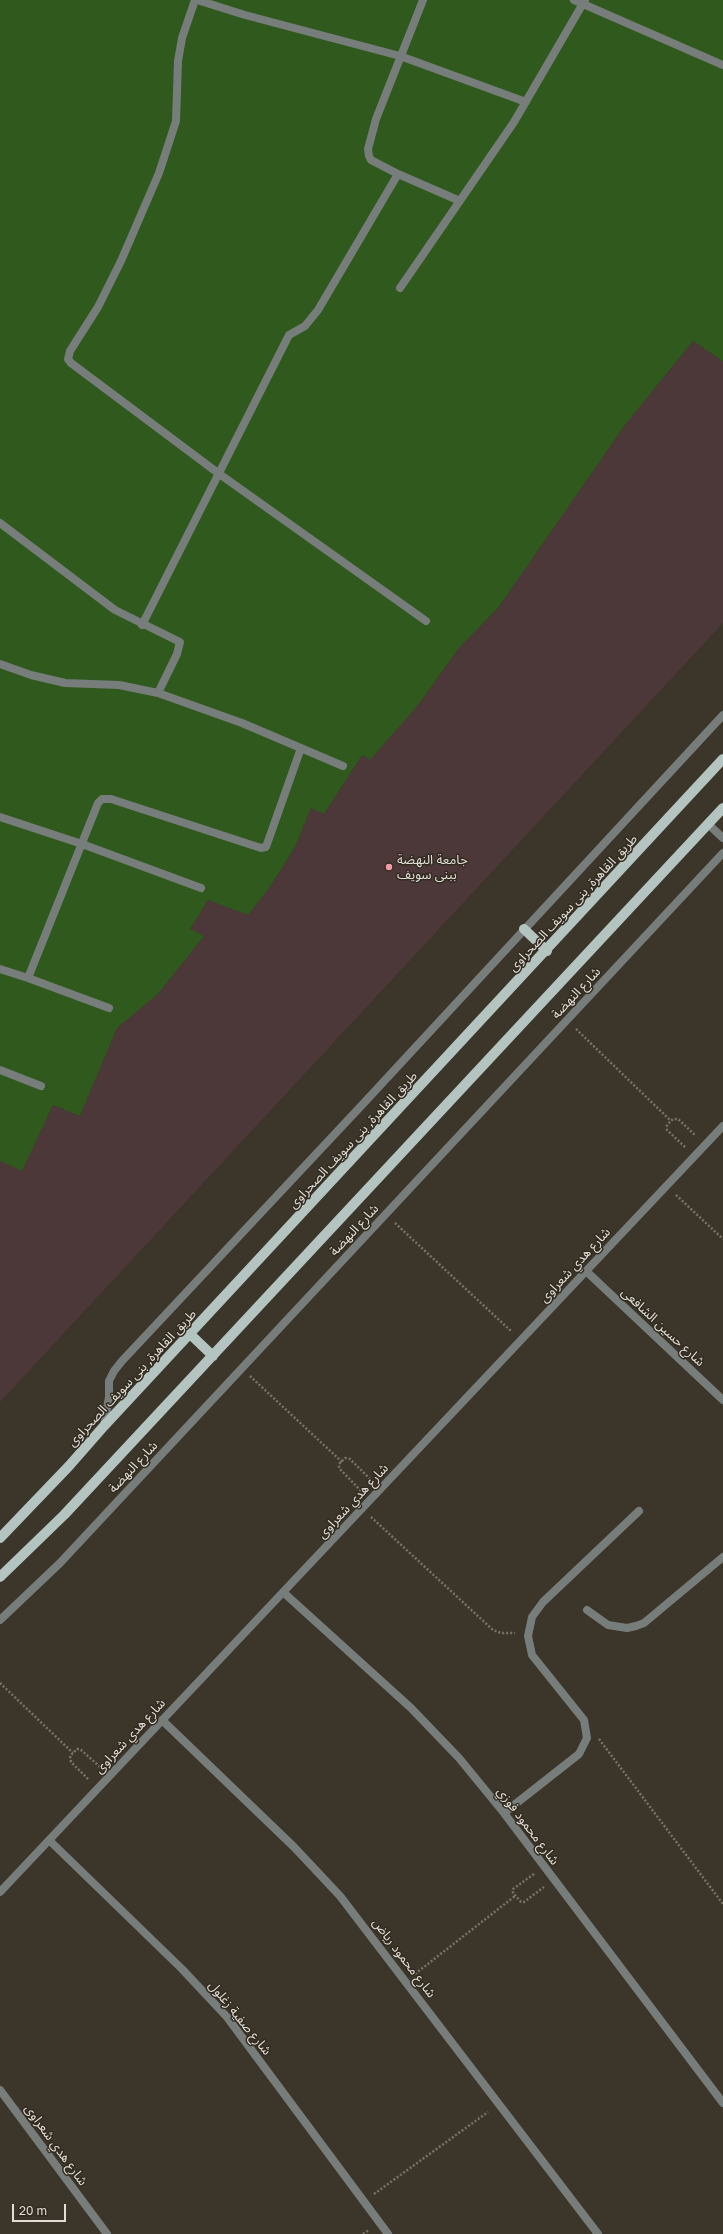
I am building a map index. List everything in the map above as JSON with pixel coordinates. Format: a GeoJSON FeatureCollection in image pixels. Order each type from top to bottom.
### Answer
{"type":"FeatureCollection","features":[{"type":"Feature","properties":{"kind":"main road","name":"طريق القاهرة, بنى سويف الصحراوى"},"geometry":{"type":"LineString","coordinates":[[0,1538],[69,1466],[104,1426],[723,759]]}},
{"type":"Feature","properties":{"kind":"main road"},"geometry":{"type":"LineString","coordinates":[[0,1577],[64,1515],[723,808]]}},
{"type":"Feature","properties":{"kind":"main road"},"geometry":{"type":"LineString","coordinates":[[524,929],[547,950]]}},
{"type":"Feature","properties":{"kind":"main road"},"geometry":{"type":"LineString","coordinates":[[190,1334],[213,1356]]}},
{"type":"Feature","properties":{"kind":"street"},"geometry":{"type":"LineString","coordinates":[[426,621],[218,473],[71,363],[68,359],[70,351],[98,307],[121,261],[159,173],[176,121],[178,61],[182,38],[196,0],[245,15],[400,56],[526,102]]}},
{"type":"Feature","properties":{"kind":"street"},"geometry":{"type":"LineString","coordinates":[[423,0],[376,119],[368,149],[371,160],[460,202]]}},
{"type":"Feature","properties":{"kind":"street"},"geometry":{"type":"LineString","coordinates":[[574,0],[584,2],[723,65]]}},
{"type":"Feature","properties":{"kind":"street"},"geometry":{"type":"LineString","coordinates":[[400,288],[514,122],[584,2]]}},
{"type":"Feature","properties":{"kind":"street"},"geometry":{"type":"LineString","coordinates":[[142,625],[289,335],[305,326],[318,310],[398,174]]}},
{"type":"Feature","properties":{"kind":"street"},"geometry":{"type":"LineString","coordinates":[[0,523],[109,606],[142,625],[169,635],[180,642],[178,654],[158,693]]}},
{"type":"Feature","properties":{"kind":"street"},"geometry":{"type":"LineString","coordinates":[[0,664],[31,675],[65,683],[119,685],[158,693],[242,723],[343,766]]}},
{"type":"Feature","properties":{"kind":"street"},"geometry":{"type":"LineString","coordinates":[[104,1426],[109,1397],[109,1381],[114,1371],[122,1361],[362,1105],[723,715]]}},
{"type":"Feature","properties":{"kind":"street"},"geometry":{"type":"LineString","coordinates":[[28,978],[98,803],[102,799],[110,799],[261,848],[266,847],[301,748]]}},
{"type":"Feature","properties":{"kind":"street"},"geometry":{"type":"LineString","coordinates":[[0,817],[82,844],[201,888]]}},
{"type":"Feature","properties":{"kind":"street"},"geometry":{"type":"LineString","coordinates":[[708,824],[723,838]]}},
{"type":"Feature","properties":{"kind":"street","name":"شارع النهضة"},"geometry":{"type":"LineString","coordinates":[[0,1620],[60,1563],[723,854]]}},
{"type":"Feature","properties":{"kind":"street"},"geometry":{"type":"LineString","coordinates":[[0,969],[109,1008]]}},
{"type":"Feature","properties":{"kind":"street"},"geometry":{"type":"LineString","coordinates":[[0,1070],[41,1086]]}},
{"type":"Feature","properties":{"kind":"street","name":"شارع هدي شعراوى"},"geometry":{"type":"LineString","coordinates":[[0,1892],[723,1126]]}},
{"type":"Feature","properties":{"kind":"street","name":"شارع حسين الشافعى"},"geometry":{"type":"LineString","coordinates":[[586,1271],[723,1400]]}},
{"type":"Feature","properties":{"kind":"street"},"geometry":{"type":"LineString","coordinates":[[504,1813],[579,1754],[587,1738],[584,1720],[532,1655],[529,1646],[529,1626],[535,1613],[543,1602],[639,1512]]}},
{"type":"Feature","properties":{"kind":"street"},"geometry":{"type":"LineString","coordinates":[[587,1610],[608,1625],[627,1628],[644,1623],[723,1557]]}},
{"type":"Feature","properties":{"kind":"street","name":"شارع محمود فوزي"},"geometry":{"type":"LineString","coordinates":[[283,1592],[411,1708],[459,1758],[504,1813],[723,2103]]}},
{"type":"Feature","properties":{"kind":"street","name":"شارع محمود رياض"},"geometry":{"type":"LineString","coordinates":[[162,1720],[317,1870],[362,1922],[598,2234]]}},
{"type":"Feature","properties":{"kind":"street","name":"شارع صفية زغلول"},"geometry":{"type":"LineString","coordinates":[[49,1840],[182,1969],[227,2017],[388,2234]]}},
{"type":"Feature","properties":{"kind":"street","name":"شارع هدي شعراوى"},"geometry":{"type":"LineString","coordinates":[[0,2090],[107,2234]]}},
{"type":"Feature","properties":{"kind":"path"},"geometry":{"type":"LineString","coordinates":[[567,1020],[671,1121]]}},
{"type":"Feature","properties":{"kind":"path"},"geometry":{"type":"LineString","coordinates":[[694,1157],[667,1130],[666,1127],[671,1121],[678,1119],[706,1145]]}},
{"type":"Feature","properties":{"kind":"path"},"geometry":{"type":"LineString","coordinates":[[667,1186],[723,1239]]}},
{"type":"Feature","properties":{"kind":"path"},"geometry":{"type":"LineString","coordinates":[[385,1214],[521,1340]]}},
{"type":"Feature","properties":{"kind":"path"},"geometry":{"type":"LineString","coordinates":[[242,1368],[342,1462]]}},
{"type":"Feature","properties":{"kind":"path"},"geometry":{"type":"LineString","coordinates":[[370,1500],[340,1470],[339,1464],[345,1458],[350,1459],[380,1489]]}},
{"type":"Feature","properties":{"kind":"path"},"geometry":{"type":"LineString","coordinates":[[362,1508],[493,1630],[510,1634],[523,1630],[529,1626]]}},
{"type":"Feature","properties":{"kind":"path"},"geometry":{"type":"LineString","coordinates":[[0,1683],[73,1753]]}},
{"type":"Feature","properties":{"kind":"path"},"geometry":{"type":"LineString","coordinates":[[584,1720],[723,1904]]}},
{"type":"Feature","properties":{"kind":"path"},"geometry":{"type":"LineString","coordinates":[[98,1788],[71,1762],[70,1756],[76,1750],[82,1750],[109,1776]]}},
{"type":"Feature","properties":{"kind":"path"},"geometry":{"type":"LineString","coordinates":[[544,1866],[513,1888],[512,1892],[515,1896],[524,1902],[554,1879]]}},
{"type":"Feature","properties":{"kind":"path"},"geometry":{"type":"LineString","coordinates":[[406,1981],[515,1896]]}},
{"type":"Feature","properties":{"kind":"path"},"geometry":{"type":"LineString","coordinates":[[364,2202],[500,2104]]}},
{"type":"Feature","properties":{"kind":"shaded area","name":"جامعة النهضة ببنى سويف"},"geometry":{"type":"Polygon","coordinates":[[[693,341],[723,361],[723,623],[0,1402],[0,1161],[22,1170],[53,1105],[80,1116],[117,1028],[158,994],[204,936],[190,929],[208,900],[248,914],[270,887],[295,847],[311,808],[324,814],[362,755],[370,759],[419,704],[459,648],[498,608],[625,425],[693,341]]]}},
{"type":"Feature","properties":{"kind":"green space"},"geometry":{"type":"Polygon","coordinates":[[[0,0],[723,0],[723,361],[693,341],[625,425],[498,608],[459,648],[419,704],[370,760],[362,755],[324,814],[311,808],[295,847],[270,887],[248,915],[208,900],[190,929],[204,936],[158,994],[117,1028],[80,1116],[53,1105],[22,1171],[0,1161],[0,0]]]}},
{"type":"Feature","properties":{"kind":"place","name":"جامعة النهضة ببنى سويف"},"geometry":{"type":"Point","coordinates":[389,867]}}]}
